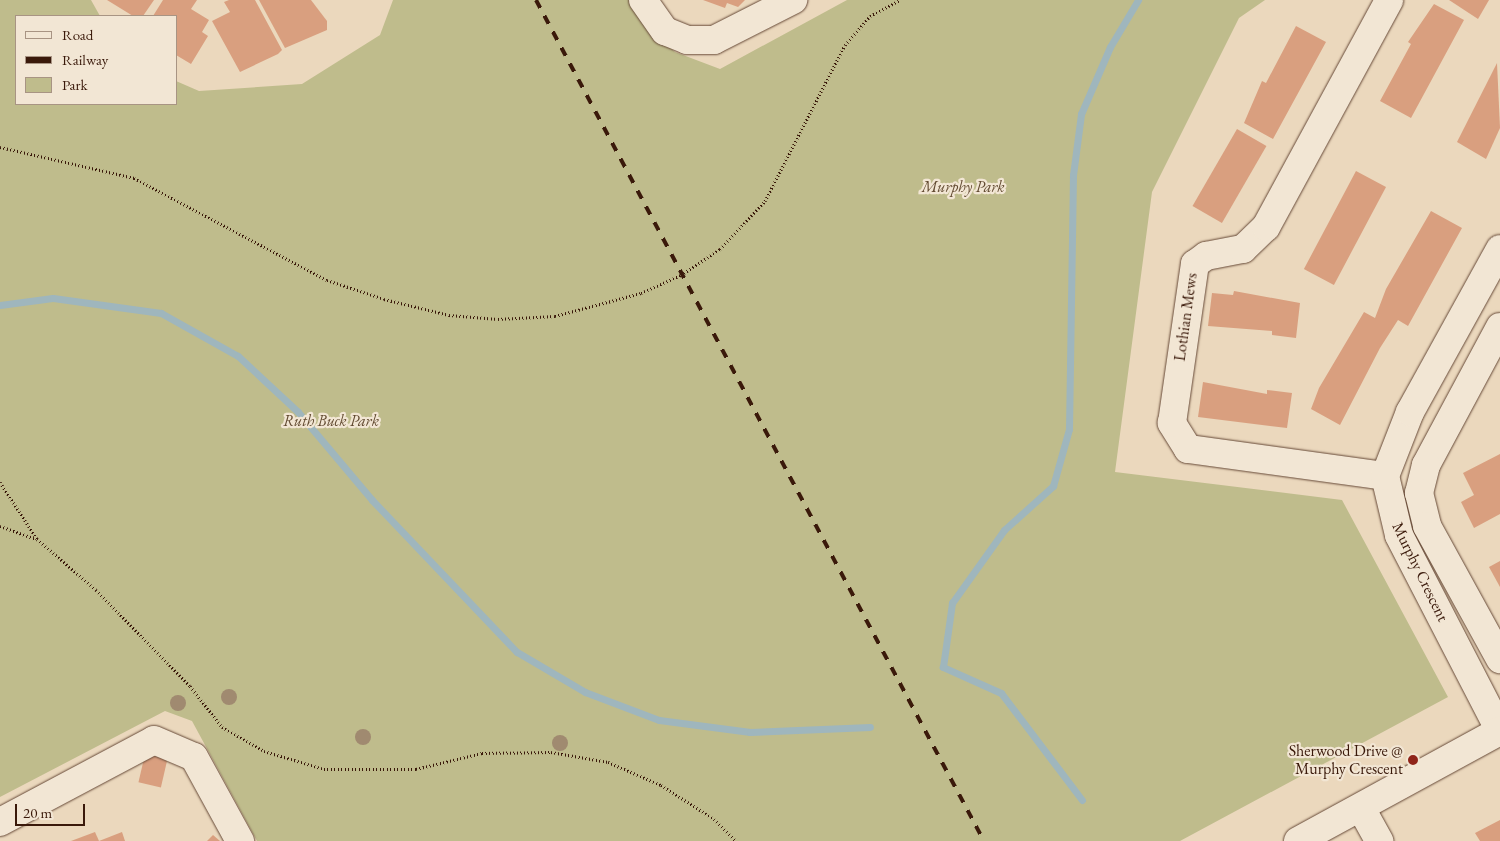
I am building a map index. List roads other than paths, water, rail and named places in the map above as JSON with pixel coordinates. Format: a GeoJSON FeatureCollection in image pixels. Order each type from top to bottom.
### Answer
{"type":"FeatureCollection","features":[{"type":"Feature","properties":{"kind":"street"},"geometry":{"type":"LineString","coordinates":[[643,0],[665,31],[686,40],[714,40],[793,0]]}},
{"type":"Feature","properties":{"kind":"street","name":"Lothian Mews"},"geometry":{"type":"LineString","coordinates":[[1385,476],[1188,449],[1172,423],[1194,264],[1206,256],[1242,249],[1266,227],[1389,0]]}},
{"type":"Feature","properties":{"kind":"street"},"geometry":{"type":"LineString","coordinates":[[1385,476],[1410,412],[1500,249]]}},
{"type":"Feature","properties":{"kind":"street","name":"Murphy Crescent"},"geometry":{"type":"LineString","coordinates":[[1500,327],[1426,465],[1419,493],[1431,534],[1500,659]]}},
{"type":"Feature","properties":{"kind":"street","name":"Murphy Crescent"},"geometry":{"type":"LineString","coordinates":[[1385,476],[1399,535],[1500,731]]}},
{"type":"Feature","properties":{"kind":"street"},"geometry":{"type":"LineString","coordinates":[[1298,841],[1500,731]]}},
{"type":"Feature","properties":{"kind":"street"},"geometry":{"type":"LineString","coordinates":[[0,822],[154,740],[194,756],[240,841]]}},
{"type":"Feature","properties":{"kind":"street"},"geometry":{"type":"LineString","coordinates":[[1361,808],[1379,841]]}},
{"type":"Feature","properties":{"kind":"waterway"},"geometry":{"type":"LineString","coordinates":[[1082,800],[1001,693],[943,667],[952,603],[1004,530],[1053,486],[1069,429],[1073,175],[1081,114],[1110,47],[1138,0]]}},
{"type":"Feature","properties":{"kind":"waterway"},"geometry":{"type":"LineString","coordinates":[[0,305],[53,298],[161,313],[238,356],[298,412],[372,500],[517,652],[585,692],[659,720],[750,732],[870,727]]}},
{"type":"Feature","properties":{"kind":"railway"},"geometry":{"type":"LineString","coordinates":[[536,0],[984,841]]}},
{"type":"Feature","properties":{"kind":"place","name":"Sherwood Drive @ Murphy Crescent"},"geometry":{"type":"Point","coordinates":[1413,760]}},
{"type":"Feature","properties":{"kind":"park label","name":"Murphy Park"},"geometry":{"type":"Point","coordinates":[963,187]}},
{"type":"Feature","properties":{"kind":"park label","name":"Ruth Buck Park"},"geometry":{"type":"Point","coordinates":[331,421]}}]}
